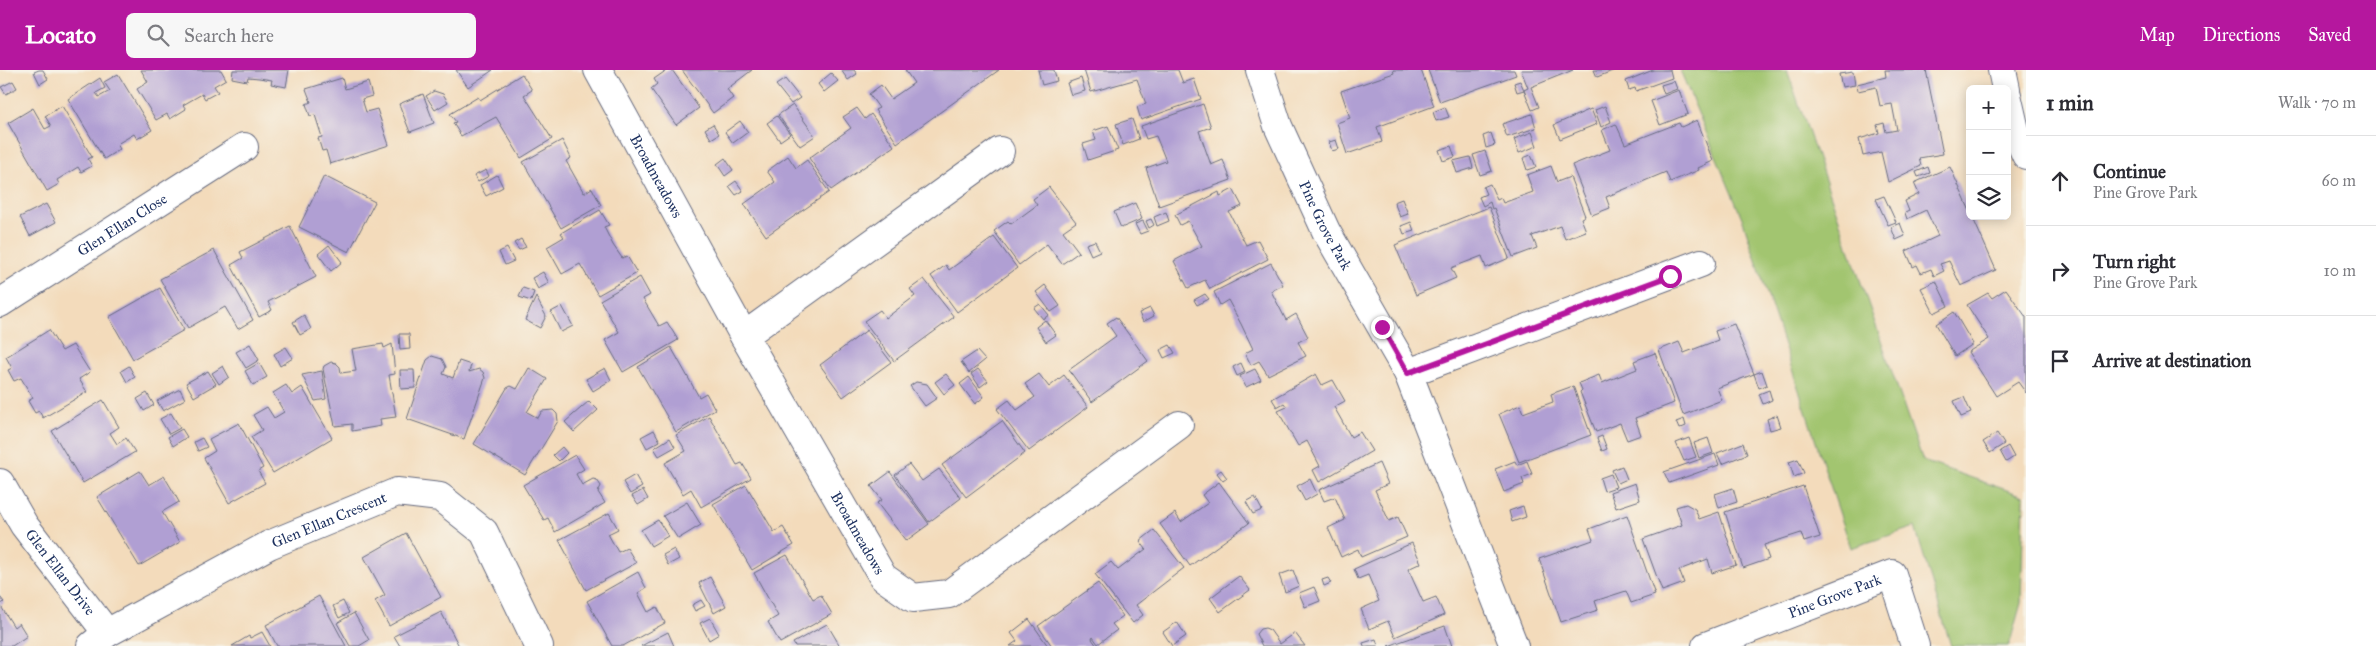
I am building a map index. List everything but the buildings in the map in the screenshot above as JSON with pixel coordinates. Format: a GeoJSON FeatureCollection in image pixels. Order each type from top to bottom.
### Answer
{"type":"FeatureCollection","features":[{"type":"Feature","properties":{"kind":"street","name":"Broadmeadows"},"geometry":{"type":"LineString","coordinates":[[598,70],[744,336],[883,577],[913,598],[949,594],[1179,425]]}},
{"type":"Feature","properties":{"kind":"street","name":"Pine Grove Park"},"geometry":{"type":"LineString","coordinates":[[1260,70],[1278,126],[1326,231],[1408,373],[1514,646]]}},
{"type":"Feature","properties":{"kind":"street"},"geometry":{"type":"LineString","coordinates":[[2002,70],[2005,85]]}},
{"type":"Feature","properties":{"kind":"street"},"geometry":{"type":"LineString","coordinates":[[2011,112],[2015,130],[2026,155]]}},
{"type":"Feature","properties":{"kind":"street","name":"Glen Ellan Close"},"geometry":{"type":"LineString","coordinates":[[0,303],[244,147]]}},
{"type":"Feature","properties":{"kind":"street"},"geometry":{"type":"LineString","coordinates":[[744,336],[1000,151]]}},
{"type":"Feature","properties":{"kind":"street"},"geometry":{"type":"LineString","coordinates":[[1408,373],[1701,263]]}},
{"type":"Feature","properties":{"kind":"street","name":"Glen Ellan Drive"},"geometry":{"type":"LineString","coordinates":[[0,483],[24,525],[99,640]]}},
{"type":"Feature","properties":{"kind":"street","name":"Glen Ellan Crescent"},"geometry":{"type":"LineString","coordinates":[[99,640],[269,545],[397,492],[440,497],[484,532],[539,646]]}},
{"type":"Feature","properties":{"kind":"street","name":"Pine Grove Park"},"geometry":{"type":"LineString","coordinates":[[1706,646],[1892,574],[1915,646]]}},
{"type":"Feature","properties":{"kind":"green space"},"geometry":{"type":"Polygon","coordinates":[[[1680,70],[1787,70],[1923,461],[2024,496],[2021,603],[2009,646],[1951,646],[1915,527],[1851,548],[1742,218],[1680,70]]]}},
{"type":"Feature","properties":{"kind":"route"},"geometry":{"type":"LineString","coordinates":[[1382,327],[1408,373],[1670,276]]}}]}
